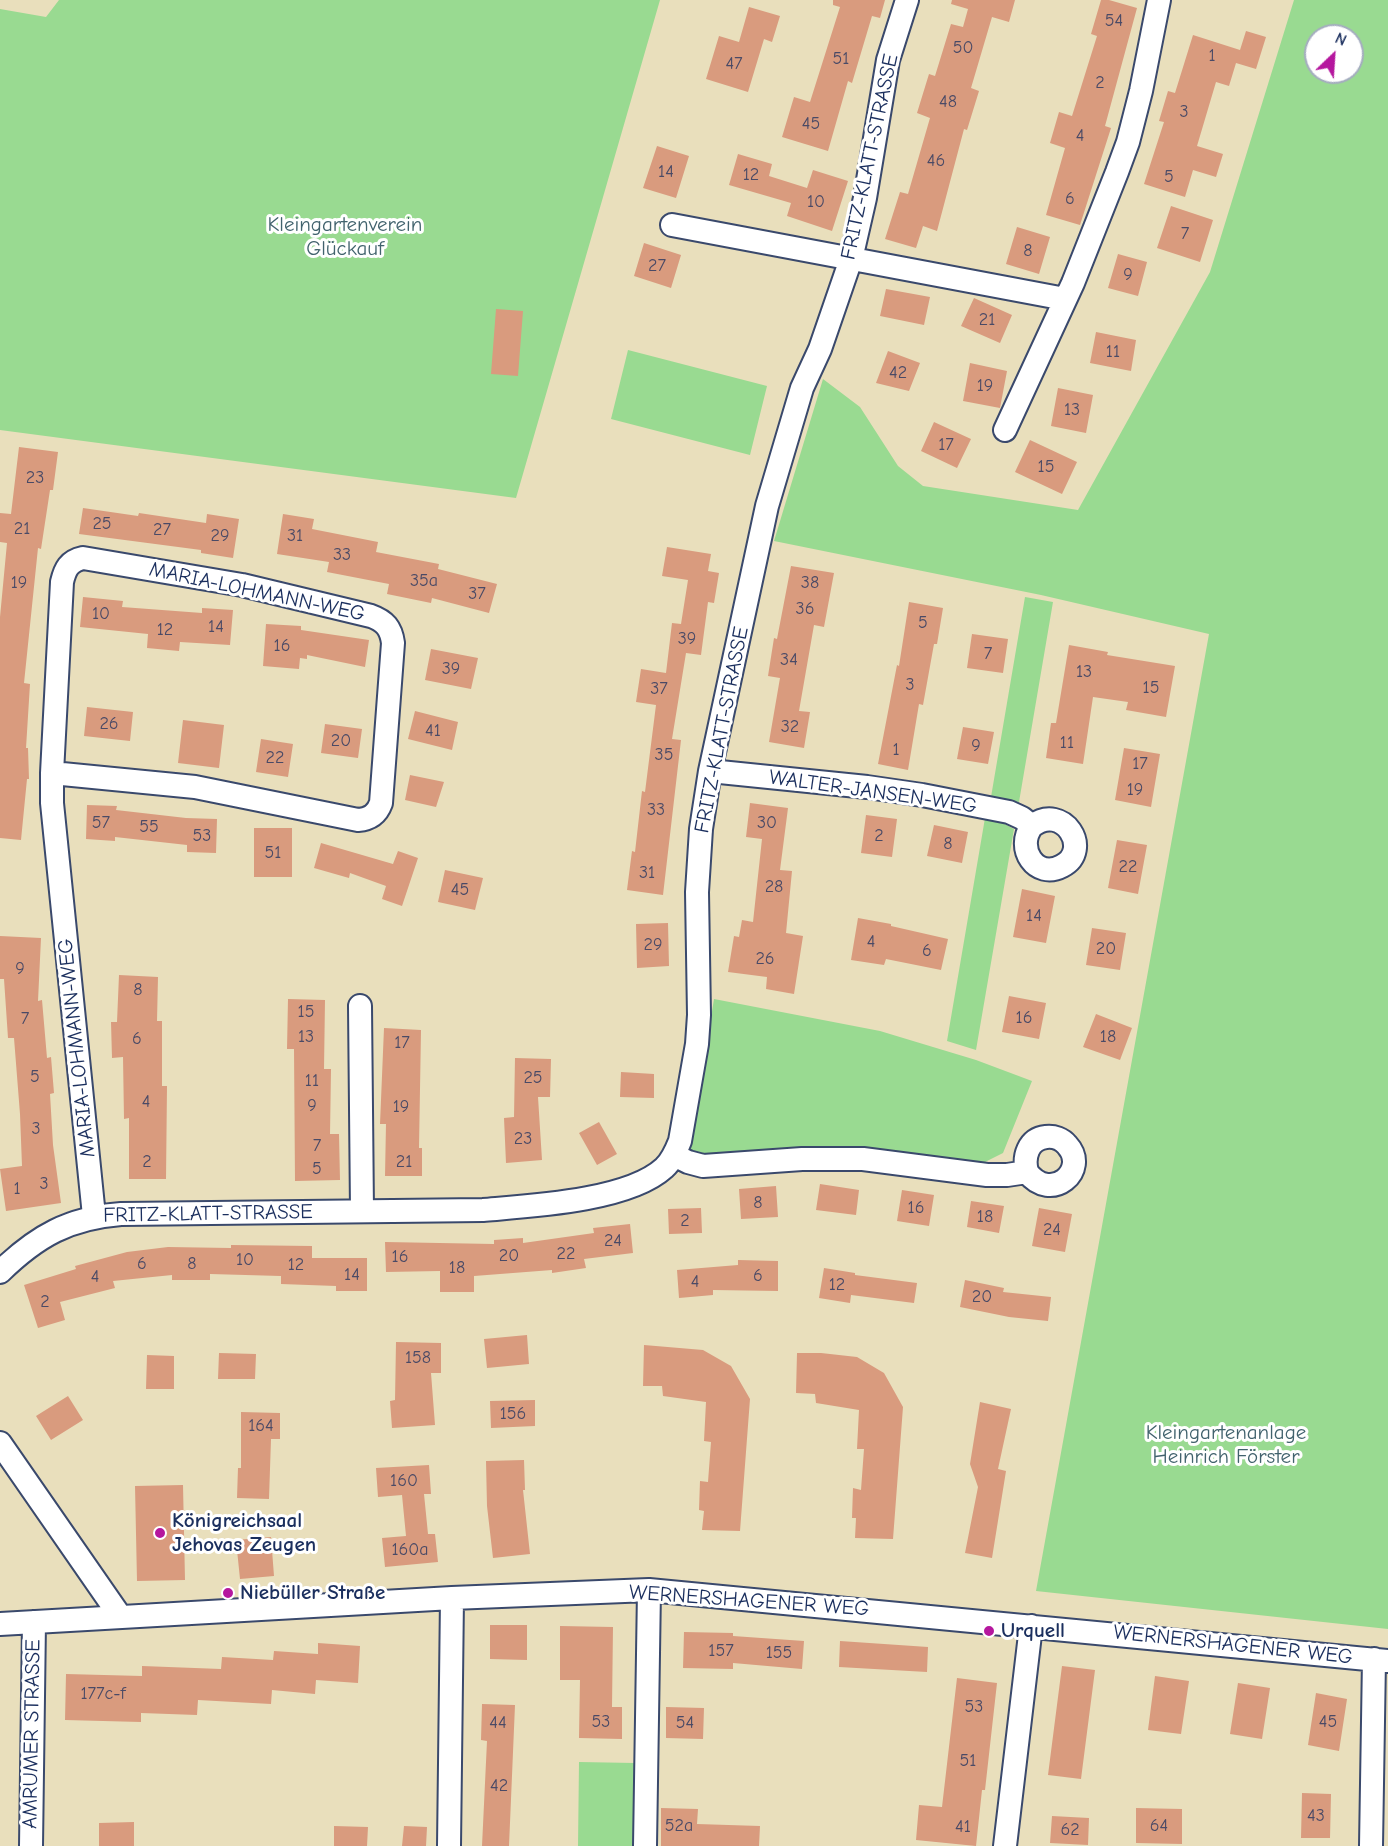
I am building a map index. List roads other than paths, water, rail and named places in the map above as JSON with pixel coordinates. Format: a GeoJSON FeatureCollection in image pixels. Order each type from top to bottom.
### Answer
{"type":"FeatureCollection","features":[{"type":"Feature","properties":{"kind":"street","name":"FRITZ-KLATT-STRASSE"},"geometry":{"type":"LineString","coordinates":[[0,1272],[49,1234],[94,1216],[483,1210],[565,1201],[636,1185],[666,1167],[680,1141],[697,1044],[699,1015],[697,892],[701,829],[710,771],[767,506],[802,388],[820,349],[850,259],[865,198],[888,60],[908,0]]}},
{"type":"Feature","properties":{"kind":"street"},"geometry":{"type":"LineString","coordinates":[[1005,430],[1065,299],[1128,142],[1141,91],[1159,0]]}},
{"type":"Feature","properties":{"kind":"street"},"geometry":{"type":"LineString","coordinates":[[672,225],[1065,299]]}},
{"type":"Feature","properties":{"kind":"street","name":"MARIA-LOHMANN-WEG"},"geometry":{"type":"LineString","coordinates":[[52,773],[195,787],[366,820],[376,814],[381,803],[392,634],[387,625],[371,616],[242,585],[83,558],[74,560],[67,566],[62,582],[52,773],[52,803],[94,1216]]}},
{"type":"Feature","properties":{"kind":"street","name":"WALTER-JANSEN-WEG"},"geometry":{"type":"LineString","coordinates":[[710,771],[922,795],[1009,812],[1032,826]]}},
{"type":"Feature","properties":{"kind":"street"},"geometry":{"type":"LineString","coordinates":[[360,1006],[362,1211]]}},
{"type":"Feature","properties":{"kind":"street"},"geometry":{"type":"LineString","coordinates":[[674,1155],[703,1166],[802,1159],[863,1159],[987,1175],[1007,1176],[1027,1172]]}},
{"type":"Feature","properties":{"kind":"street"},"geometry":{"type":"LineString","coordinates":[[0,1443],[120,1616]]}},
{"type":"Feature","properties":{"kind":"street"},"geometry":{"type":"LineString","coordinates":[[645,1846],[649,1590]]}},
{"type":"Feature","properties":{"kind":"street","name":"WERNERSHAGENER WEG"},"geometry":{"type":"LineString","coordinates":[[0,1624],[452,1598],[649,1590],[1381,1660]]}},
{"type":"Feature","properties":{"kind":"street"},"geometry":{"type":"LineString","coordinates":[[449,1846],[452,1598]]}},
{"type":"Feature","properties":{"kind":"street","name":"AMRUMER STRASSE"},"geometry":{"type":"LineString","coordinates":[[31,1846],[34,1622]]}},
{"type":"Feature","properties":{"kind":"street"},"geometry":{"type":"LineString","coordinates":[[1005,1846],[1031,1626]]}},
{"type":"Feature","properties":{"kind":"street"},"geometry":{"type":"LineString","coordinates":[[1371,1846],[1381,1660]]}},
{"type":"Feature","properties":{"kind":"place","name":"Königreichsaal Jehovas Zeugen"},"geometry":{"type":"Point","coordinates":[160,1533]}},
{"type":"Feature","properties":{"kind":"place","name":"Niebüller Straße"},"geometry":{"type":"Point","coordinates":[228,1593]}},
{"type":"Feature","properties":{"kind":"place","name":"Urquell"},"geometry":{"type":"Point","coordinates":[989,1631]}},
{"type":"Feature","properties":{"kind":"park label","name":"Kleingartenverein Glückauf"},"geometry":{"type":"Point","coordinates":[345,237]}},
{"type":"Feature","properties":{"kind":"park label","name":"Kleingartenanlage Heinrich Förster"},"geometry":{"type":"Point","coordinates":[1226,1445]}}]}
